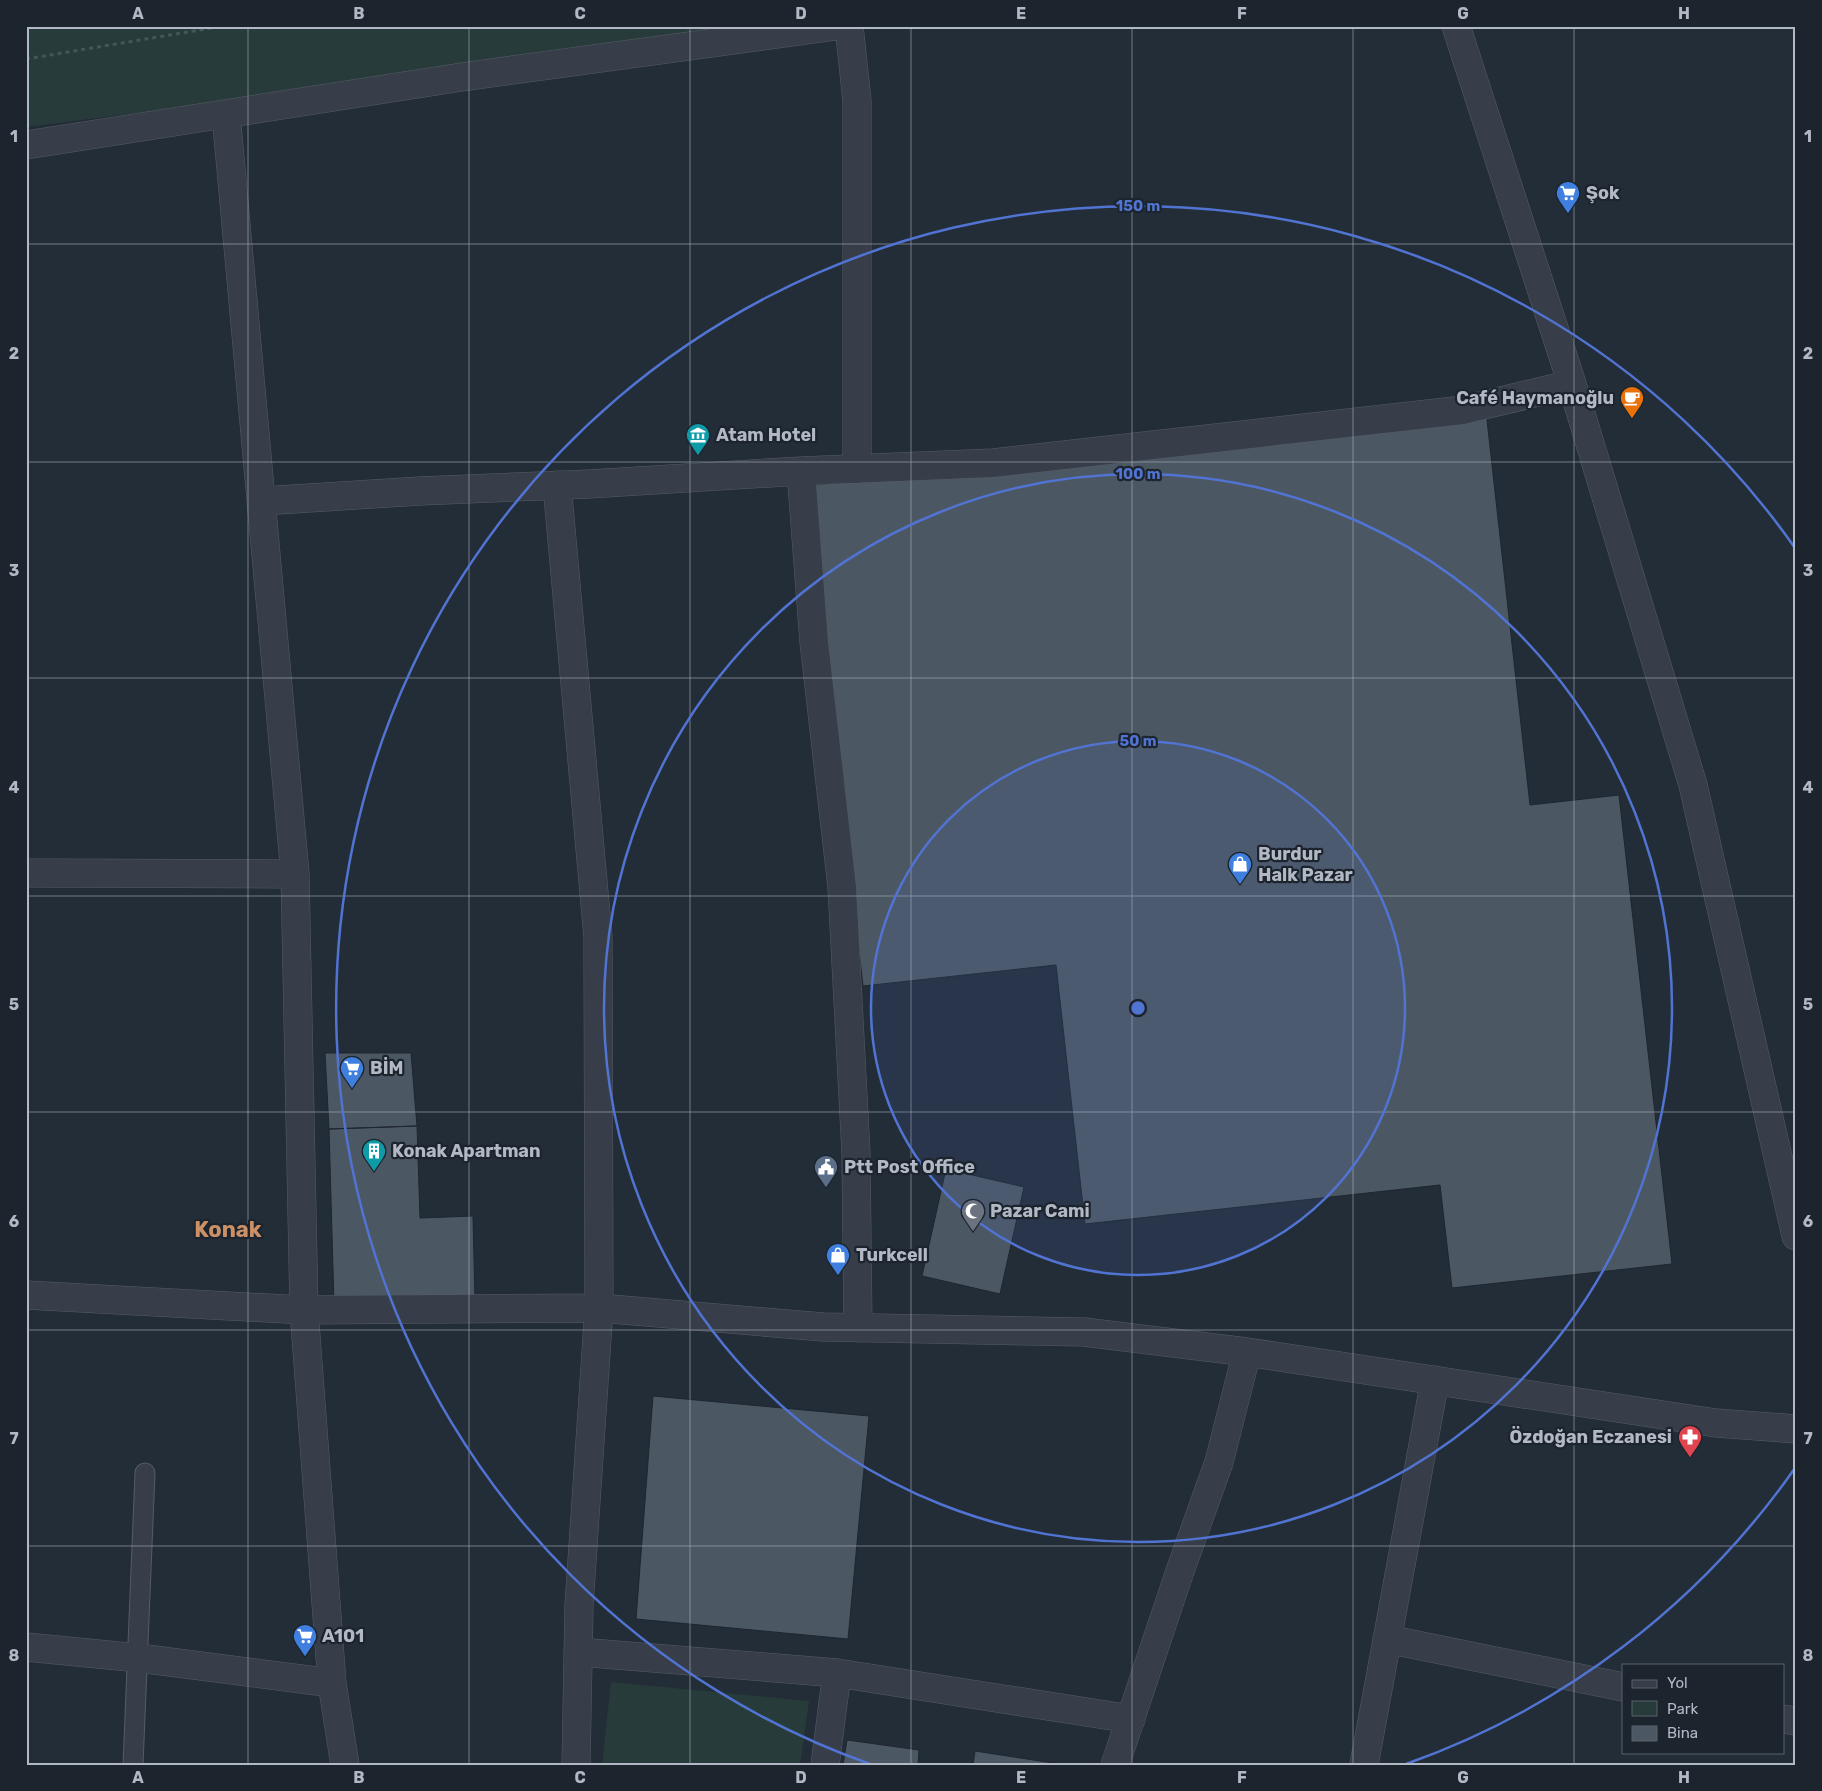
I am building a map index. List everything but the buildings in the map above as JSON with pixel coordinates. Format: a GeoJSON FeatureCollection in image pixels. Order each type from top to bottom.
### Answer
{"type":"FeatureCollection","features":[{"type":"Feature","properties":{"kind":"street"},"geometry":{"type":"LineString","coordinates":[[26,145],[462,77],[836,26]]}},
{"type":"Feature","properties":{"kind":"street"},"geometry":{"type":"LineString","coordinates":[[849,26],[857,101],[857,469]]}},
{"type":"Feature","properties":{"kind":"street"},"geometry":{"type":"LineString","coordinates":[[1456,26],[1572,384],[1693,785],[1796,1236]]}},
{"type":"Feature","properties":{"kind":"street"},"geometry":{"type":"LineString","coordinates":[[226,114],[295,874],[304,1310],[332,1683],[345,1765]]}},
{"type":"Feature","properties":{"kind":"street"},"geometry":{"type":"LineString","coordinates":[[262,501],[801,471],[993,463],[1463,410],[1572,384]]}},
{"type":"Feature","properties":{"kind":"street"},"geometry":{"type":"LineString","coordinates":[[801,471],[814,642],[842,887],[856,1153],[858,1328]]}},
{"type":"Feature","properties":{"kind":"street"},"geometry":{"type":"LineString","coordinates":[[557,485],[598,937],[599,1308],[579,1604],[576,1765]]}},
{"type":"Feature","properties":{"kind":"street"},"geometry":{"type":"LineString","coordinates":[[26,873],[295,874]]}},
{"type":"Feature","properties":{"kind":"street"},"geometry":{"type":"LineString","coordinates":[[26,1295],[304,1310],[599,1308],[814,1326],[1084,1332],[1247,1352],[1716,1423],[1796,1429]]}},
{"type":"Feature","properties":{"kind":"street"},"geometry":{"type":"LineString","coordinates":[[1115,1765],[1219,1462],[1247,1352]]}},
{"type":"Feature","properties":{"kind":"street"},"geometry":{"type":"LineString","coordinates":[[1364,1765],[1435,1380]]}},
{"type":"Feature","properties":{"kind":"street"},"geometry":{"type":"LineString","coordinates":[[1387,1640],[1622,1687]]}},
{"type":"Feature","properties":{"kind":"street"},"geometry":{"type":"LineString","coordinates":[[26,1647],[139,1658],[332,1683]]}},
{"type":"Feature","properties":{"kind":"street"},"geometry":{"type":"LineString","coordinates":[[578,1652],[837,1673],[1131,1719]]}},
{"type":"Feature","properties":{"kind":"street"},"geometry":{"type":"LineString","coordinates":[[825,1765],[837,1673]]}},
{"type":"Feature","properties":{"kind":"lane"},"geometry":{"type":"LineString","coordinates":[[133,1765],[139,1658],[145,1473]]}},
{"type":"Feature","properties":{"kind":"path"},"geometry":{"type":"LineString","coordinates":[[26,59],[224,26]]}},
{"type":"Feature","properties":{"kind":"green space"},"geometry":{"type":"Polygon","coordinates":[[[26,26],[819,26],[26,127],[26,26]]]}},
{"type":"Feature","properties":{"kind":"green space"},"geometry":{"type":"Polygon","coordinates":[[[611,1682],[809,1701],[800,1765],[602,1765],[611,1682]]]}},
{"type":"Feature","properties":{"kind":"place","name":"Şok"},"geometry":{"type":"Point","coordinates":[1568,214]}},
{"type":"Feature","properties":{"kind":"place","name":"Café Haymanoğlu"},"geometry":{"type":"Point","coordinates":[1632,419]}},
{"type":"Feature","properties":{"kind":"place","name":"Atam Hotel"},"geometry":{"type":"Point","coordinates":[698,456]}},
{"type":"Feature","properties":{"kind":"place","name":"Burdur Halk Pazar"},"geometry":{"type":"Point","coordinates":[1240,885]}},
{"type":"Feature","properties":{"kind":"place","name":"BİM"},"geometry":{"type":"Point","coordinates":[352,1089]}},
{"type":"Feature","properties":{"kind":"place","name":"Konak Apartman"},"geometry":{"type":"Point","coordinates":[374,1172]}},
{"type":"Feature","properties":{"kind":"place","name":"Ptt Post Office"},"geometry":{"type":"Point","coordinates":[826,1188]}},
{"type":"Feature","properties":{"kind":"place","name":"Pazar Cami"},"geometry":{"type":"Point","coordinates":[973,1232]}},
{"type":"Feature","properties":{"kind":"place","name":"Turkcell"},"geometry":{"type":"Point","coordinates":[838,1276]}},
{"type":"Feature","properties":{"kind":"place","name":"Özdoğan Eczanesi"},"geometry":{"type":"Point","coordinates":[1690,1458]}},
{"type":"Feature","properties":{"kind":"place","name":"A101"},"geometry":{"type":"Point","coordinates":[305,1657]}},
{"type":"Feature","properties":{"kind":"district","name":"Konak"},"geometry":{"type":"Point","coordinates":[228,1229]}}]}
